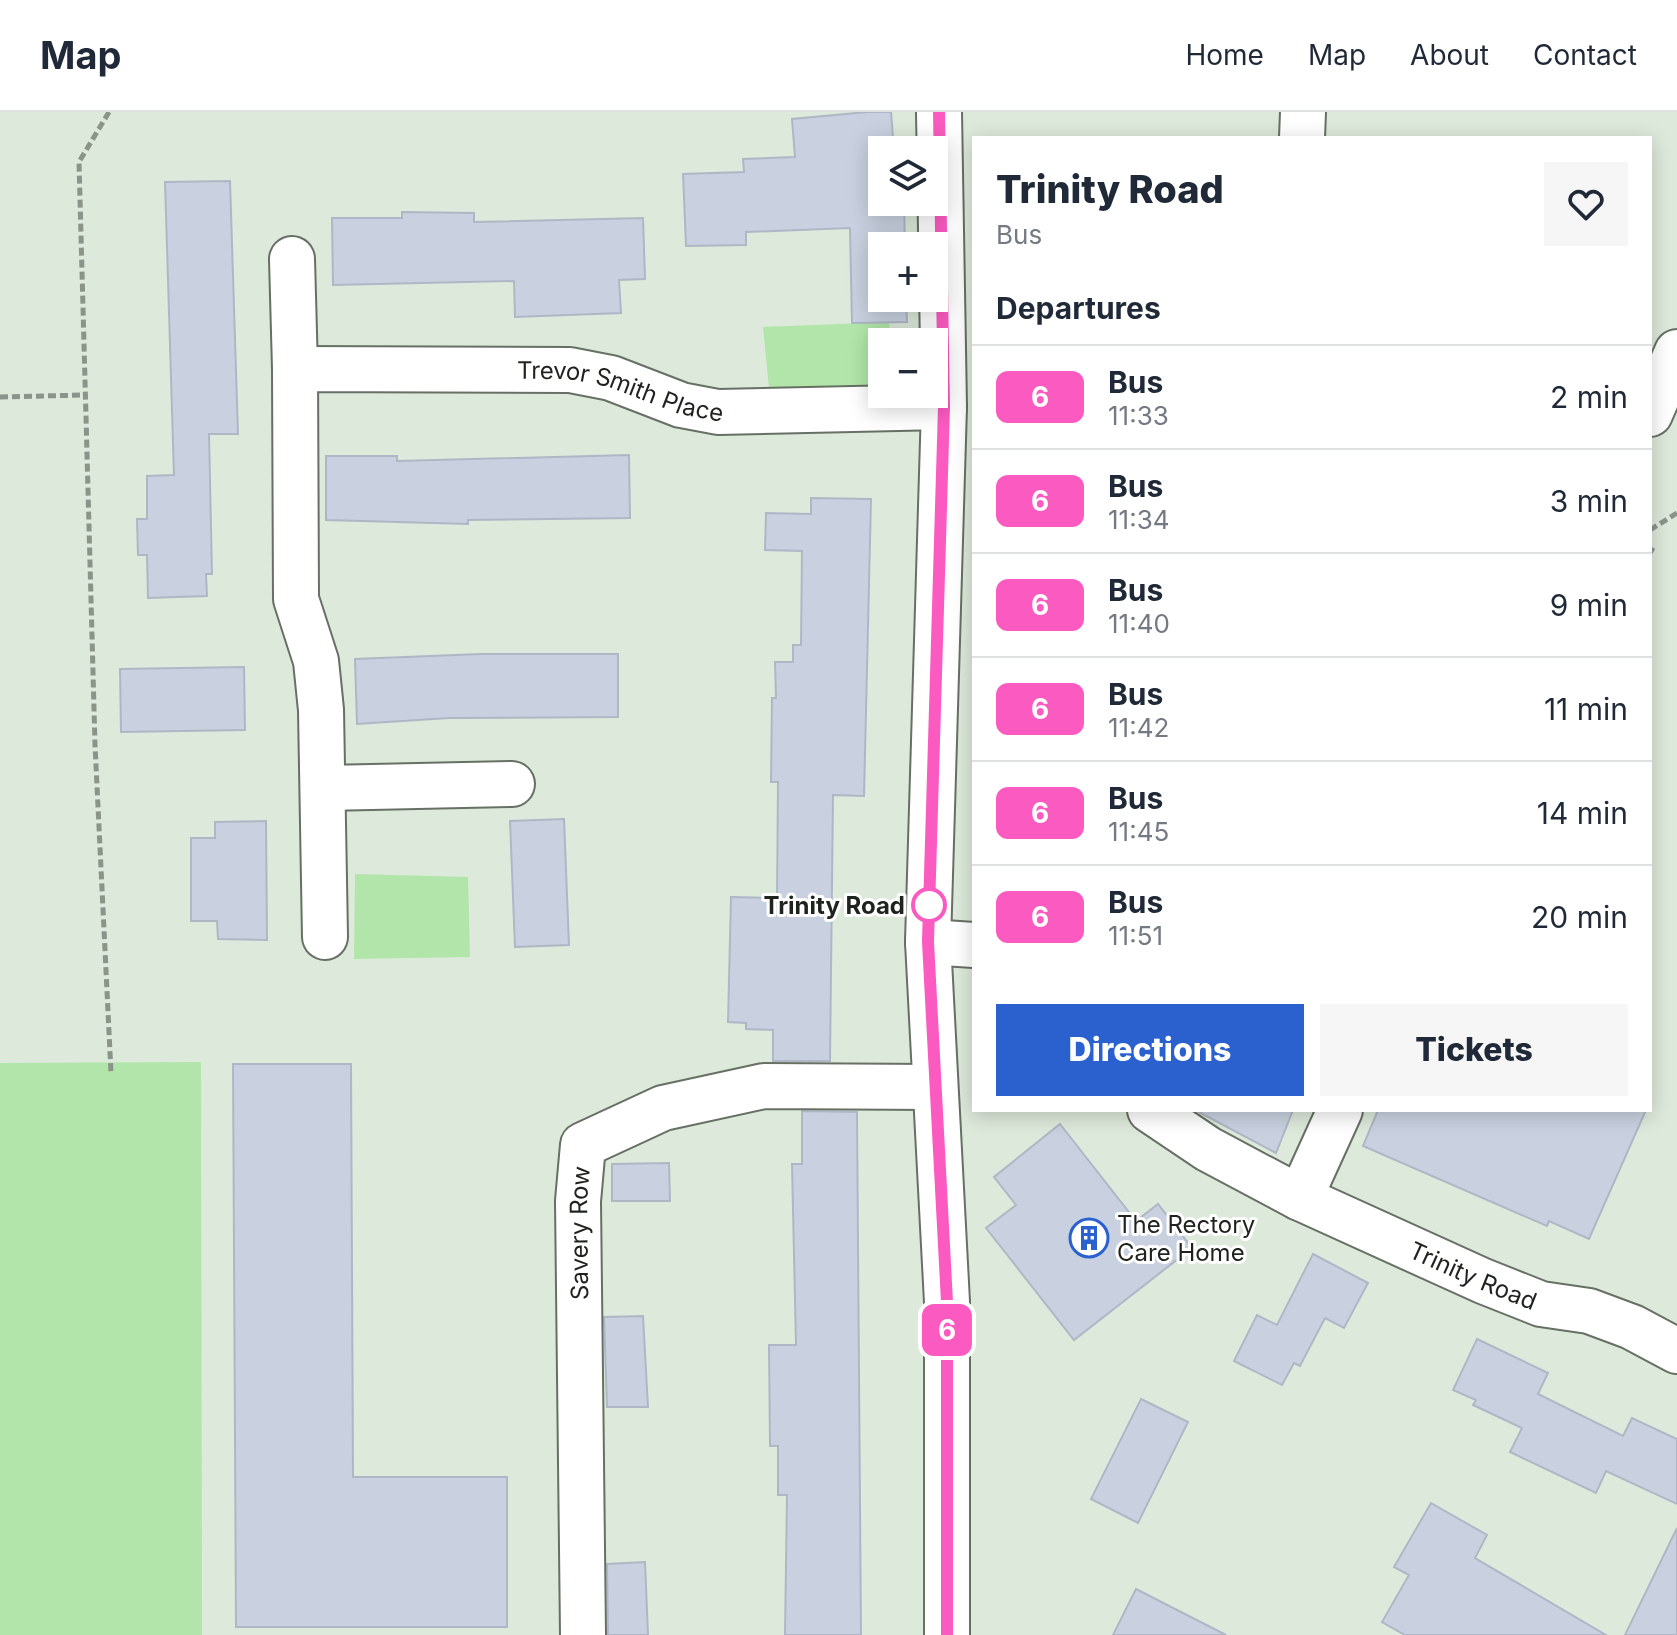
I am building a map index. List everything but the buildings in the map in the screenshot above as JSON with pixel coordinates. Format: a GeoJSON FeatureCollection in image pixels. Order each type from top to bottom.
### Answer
{"type":"FeatureCollection","features":[{"type":"Feature","properties":{"kind":"street"},"geometry":{"type":"LineString","coordinates":[[939,112],[943,328]]}},
{"type":"Feature","properties":{"kind":"street"},"geometry":{"type":"LineString","coordinates":[[1302,136],[1303,112]]}},
{"type":"Feature","properties":{"kind":"street"},"geometry":{"type":"LineString","coordinates":[[292,259],[296,599],[316,661],[325,788],[325,937]]}},
{"type":"Feature","properties":{"kind":"street"},"geometry":{"type":"LineString","coordinates":[[1652,410],[1674,366]]}},
{"type":"Feature","properties":{"kind":"street","name":"Trevor Smith Place"},"geometry":{"type":"LineString","coordinates":[[295,369],[570,370],[611,378],[681,405],[733,413],[909,408]]}},
{"type":"Feature","properties":{"kind":"street"},"geometry":{"type":"LineString","coordinates":[[944,408],[928,942],[947,1302],[947,1635]]}},
{"type":"Feature","properties":{"kind":"street"},"geometry":{"type":"LineString","coordinates":[[325,788],[512,784]]}},
{"type":"Feature","properties":{"kind":"street"},"geometry":{"type":"LineString","coordinates":[[928,942],[972,945]]}},
{"type":"Feature","properties":{"kind":"street","name":"Savery Row"},"geometry":{"type":"LineString","coordinates":[[583,1635],[578,1201],[583,1145],[663,1108],[764,1086],[935,1087]]}},
{"type":"Feature","properties":{"kind":"street","name":"Trinity Road"},"geometry":{"type":"LineString","coordinates":[[1153,1112],[1208,1149],[1300,1198],[1483,1281],[1541,1304],[1589,1311],[1632,1327],[1677,1351]]}},
{"type":"Feature","properties":{"kind":"street"},"geometry":{"type":"LineString","coordinates":[[1300,1198],[1339,1112]]}},
{"type":"Feature","properties":{"kind":"path"},"geometry":{"type":"LineString","coordinates":[[109,112],[79,162],[95,745],[111,1073]]}},
{"type":"Feature","properties":{"kind":"path"},"geometry":{"type":"LineString","coordinates":[[0,397],[84,395]]}},
{"type":"Feature","properties":{"kind":"path"},"geometry":{"type":"LineString","coordinates":[[1652,529],[1677,513]]}},
{"type":"Feature","properties":{"kind":"green space"},"geometry":{"type":"Polygon","coordinates":[[[889,322],[890,328],[868,328],[868,389],[769,388],[763,327],[889,322]]]}},
{"type":"Feature","properties":{"kind":"green space"},"geometry":{"type":"Polygon","coordinates":[[[355,874],[468,877],[470,957],[354,959],[355,874]]]}},
{"type":"Feature","properties":{"kind":"green space"},"geometry":{"type":"Polygon","coordinates":[[[201,1062],[202,1635],[0,1635],[0,1063],[201,1062]]]}},
{"type":"Feature","properties":{"kind":"bus line","name":"6"},"geometry":{"type":"LineString","coordinates":[[939,112],[944,407],[928,942],[947,1302],[947,1635]]}},
{"type":"Feature","properties":{"kind":"place","name":"Trinity Road"},"geometry":{"type":"Point","coordinates":[929,905]}},
{"type":"Feature","properties":{"kind":"place","name":"The Rectory Care Home"},"geometry":{"type":"Point","coordinates":[1089,1238]}}]}
